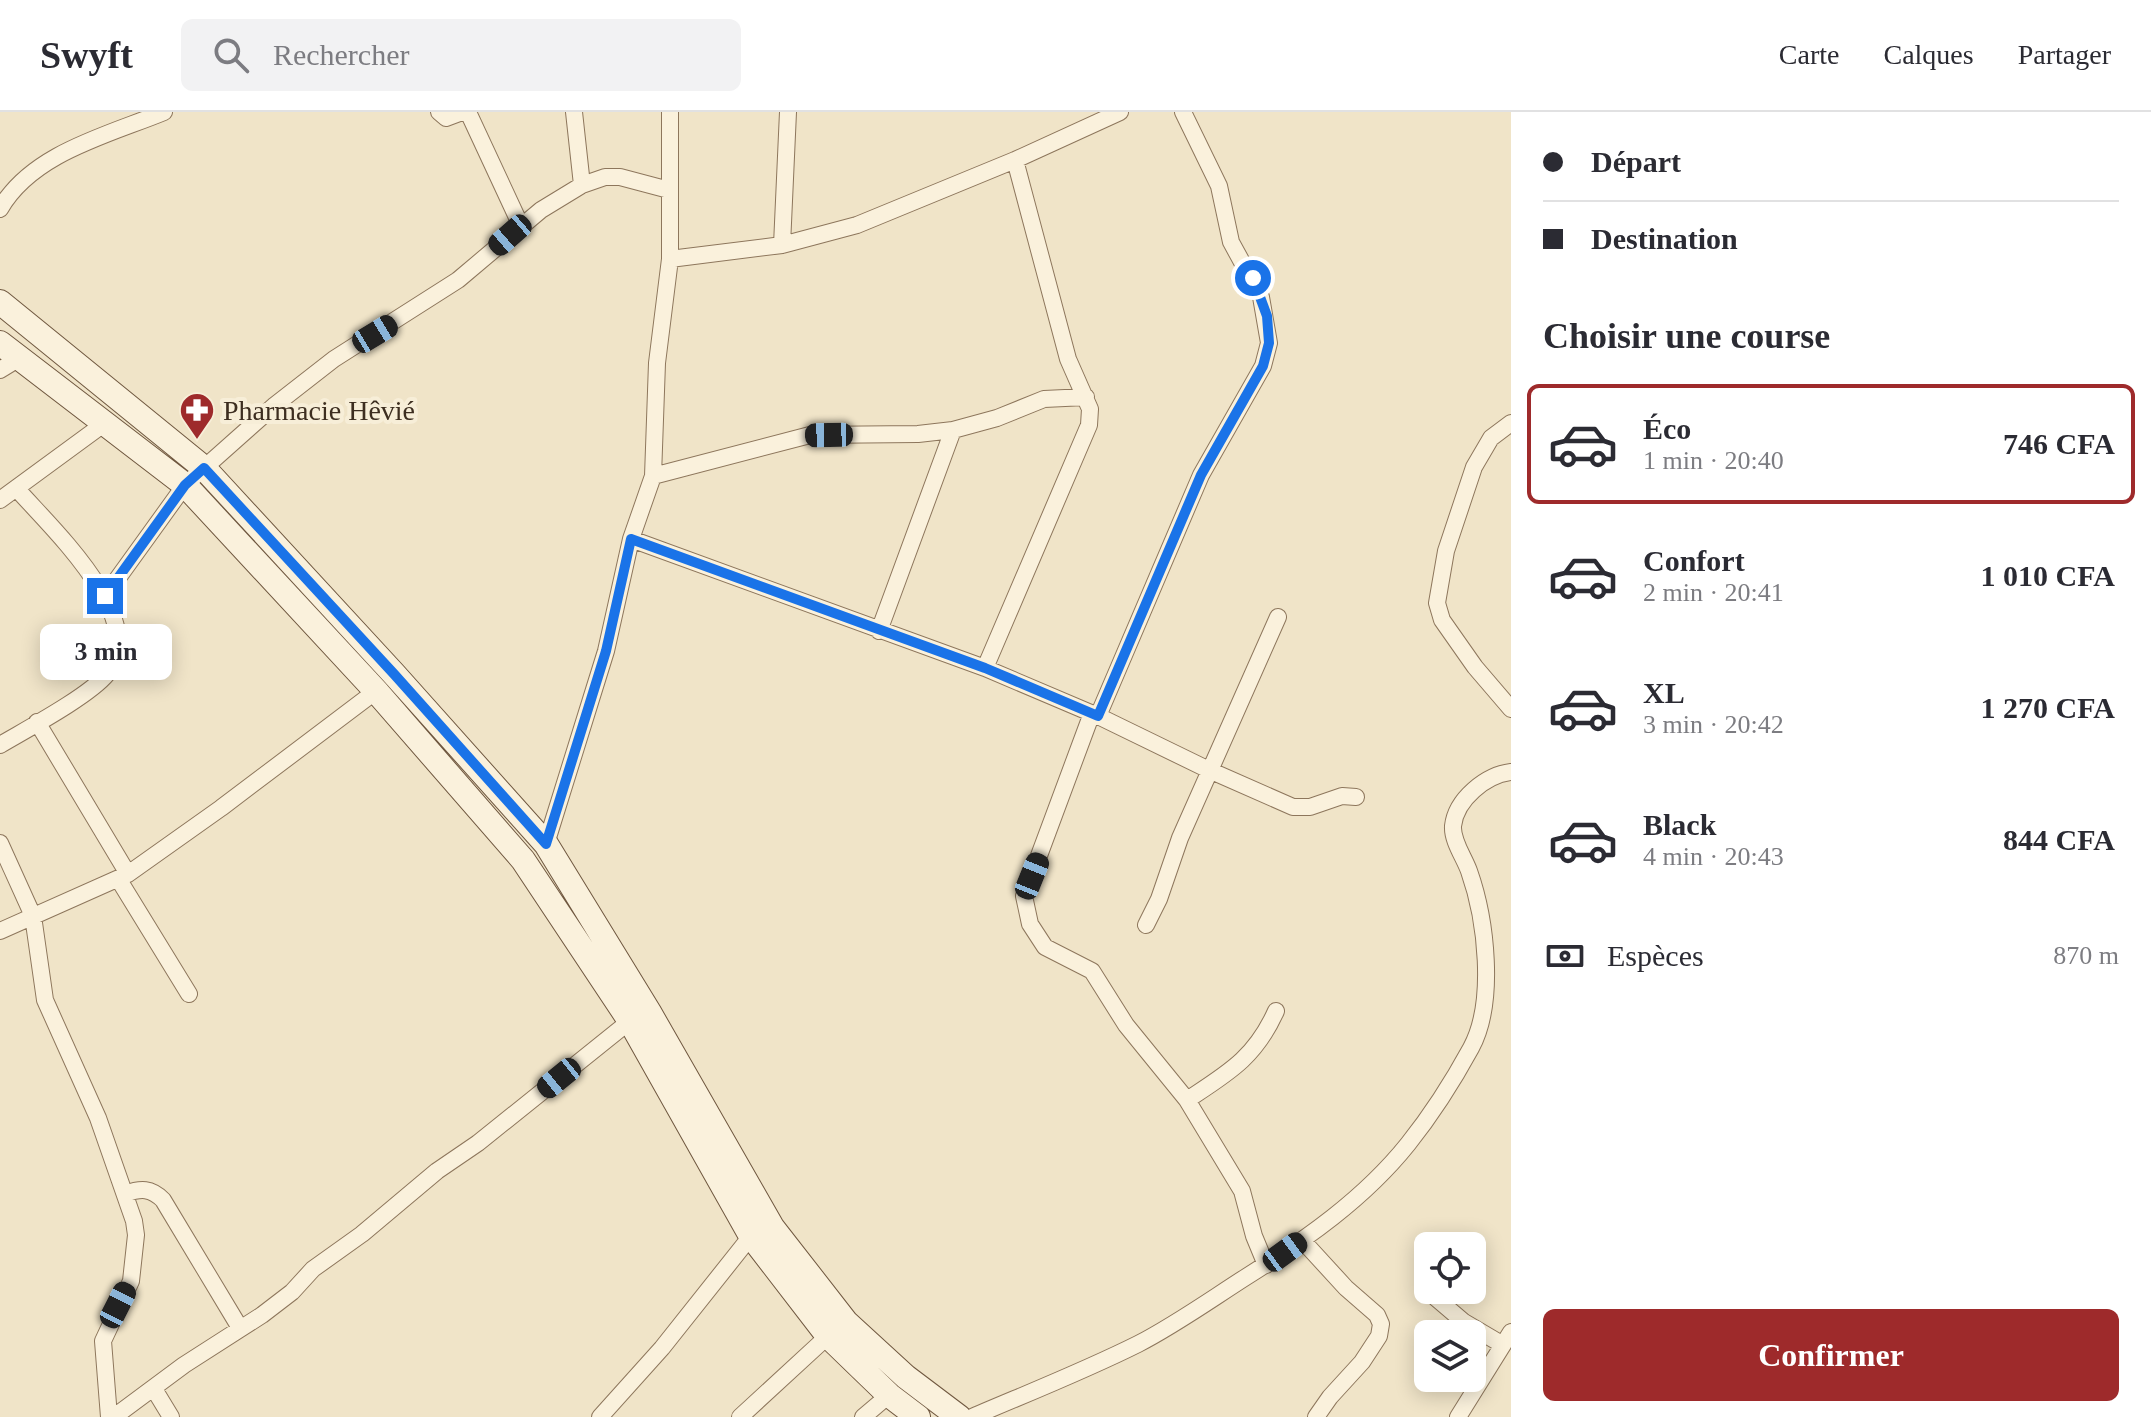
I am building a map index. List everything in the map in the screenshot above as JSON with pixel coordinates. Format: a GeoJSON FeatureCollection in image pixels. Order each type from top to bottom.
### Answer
{"type":"FeatureCollection","features":[{"type":"Feature","properties":{"kind":"street"},"geometry":{"type":"LineString","coordinates":[[0,209],[10,192],[43,165],[78,147],[164,112]]}},
{"type":"Feature","properties":{"kind":"street"},"geometry":{"type":"LineString","coordinates":[[439,112],[446,118],[462,112]]}},
{"type":"Feature","properties":{"kind":"street"},"geometry":{"type":"LineString","coordinates":[[468,112],[521,226]]}},
{"type":"Feature","properties":{"kind":"street"},"geometry":{"type":"LineString","coordinates":[[574,112],[582,185]]}},
{"type":"Feature","properties":{"kind":"street"},"geometry":{"type":"LineString","coordinates":[[546,844],[606,651],[631,539],[653,476],[657,363],[670,259],[670,112]]}},
{"type":"Feature","properties":{"kind":"street"},"geometry":{"type":"LineString","coordinates":[[782,245],[788,112]]}},
{"type":"Feature","properties":{"kind":"street"},"geometry":{"type":"LineString","coordinates":[[670,259],[782,245],[857,225],[1015,160],[1120,112]]}},
{"type":"Feature","properties":{"kind":"street"},"geometry":{"type":"LineString","coordinates":[[1183,112],[1219,186],[1231,242],[1261,297],[1269,343],[1263,366],[1201,475],[1095,714],[1024,896],[1025,910],[1045,947],[1092,971],[1099,978],[1126,1025],[1187,1100],[1242,1191],[1254,1236],[1266,1265]]}},
{"type":"Feature","properties":{"kind":"street"},"geometry":{"type":"LineString","coordinates":[[985,668],[1089,425],[1090,409],[1068,359],[1015,160]]}},
{"type":"Feature","properties":{"kind":"street"},"geometry":{"type":"LineString","coordinates":[[105,596],[185,485],[275,405],[334,359],[458,280],[541,210],[582,185],[605,177],[620,177],[669,190]]}},
{"type":"Feature","properties":{"kind":"street"},"geometry":{"type":"LineString","coordinates":[[0,302],[204,468],[546,844],[649,1012],[772,1227],[846,1322],[906,1377],[959,1417]]}},
{"type":"Feature","properties":{"kind":"street"},"geometry":{"type":"LineString","coordinates":[[6,357],[105,423],[185,485],[376,691],[523,860],[630,1021],[751,1236],[828,1336],[889,1395],[918,1417]]}},
{"type":"Feature","properties":{"kind":"street"},"geometry":{"type":"LineString","coordinates":[[653,476],[810,435],[918,434],[953,430],[997,418],[1044,399],[1086,397]]}},
{"type":"Feature","properties":{"kind":"street"},"geometry":{"type":"LineString","coordinates":[[0,500],[105,423]]}},
{"type":"Feature","properties":{"kind":"street"},"geometry":{"type":"LineString","coordinates":[[1511,423],[1491,438],[1474,467],[1446,551],[1437,603],[1442,620],[1475,667],[1511,709]]}},
{"type":"Feature","properties":{"kind":"street"},"geometry":{"type":"LineString","coordinates":[[879,631],[953,430]]}},
{"type":"Feature","properties":{"kind":"street"},"geometry":{"type":"LineString","coordinates":[[0,745],[87,691],[107,674],[116,657],[119,638],[105,596],[90,572],[17,489]]}},
{"type":"Feature","properties":{"kind":"street"},"geometry":{"type":"LineString","coordinates":[[631,539],[985,668],[1095,714],[1293,807],[1310,807],[1342,796],[1356,797]]}},
{"type":"Feature","properties":{"kind":"street"},"geometry":{"type":"LineString","coordinates":[[1146,925],[1209,770],[1278,617]]}},
{"type":"Feature","properties":{"kind":"street"},"geometry":{"type":"LineString","coordinates":[[0,931],[124,877],[376,691]]}},
{"type":"Feature","properties":{"kind":"street"},"geometry":{"type":"LineString","coordinates":[[37,722],[189,994]]}},
{"type":"Feature","properties":{"kind":"street"},"geometry":{"type":"LineString","coordinates":[[972,1417],[1139,1343],[1266,1265],[1372,1183],[1408,1144],[1456,1075],[1478,1035],[1486,978],[1482,919],[1453,828],[1465,797],[1501,773],[1511,772]]}},
{"type":"Feature","properties":{"kind":"street"},"geometry":{"type":"LineString","coordinates":[[0,843],[33,916],[45,1000],[98,1118],[136,1235],[131,1281],[103,1341],[112,1417],[282,1300],[313,1269],[362,1234],[437,1171],[478,1143],[630,1021]]}},
{"type":"Feature","properties":{"kind":"street"},"geometry":{"type":"LineString","coordinates":[[1187,1100],[1235,1068],[1265,1036],[1276,1011]]}},
{"type":"Feature","properties":{"kind":"street"},"geometry":{"type":"LineString","coordinates":[[125,1194],[143,1189],[155,1192],[163,1200],[240,1328]]}},
{"type":"Feature","properties":{"kind":"street"},"geometry":{"type":"LineString","coordinates":[[600,1417],[662,1348],[751,1236]]}},
{"type":"Feature","properties":{"kind":"street"},"geometry":{"type":"LineString","coordinates":[[1302,1240],[1346,1288],[1377,1315],[1381,1324],[1379,1336],[1362,1362],[1316,1417]]}},
{"type":"Feature","properties":{"kind":"street"},"geometry":{"type":"LineString","coordinates":[[1443,1304],[1464,1322],[1507,1338],[1458,1417]]}},
{"type":"Feature","properties":{"kind":"street"},"geometry":{"type":"LineString","coordinates":[[740,1417],[828,1336]]}},
{"type":"Feature","properties":{"kind":"street"},"geometry":{"type":"LineString","coordinates":[[154,1389],[171,1417]]}},
{"type":"Feature","properties":{"kind":"street"},"geometry":{"type":"LineString","coordinates":[[863,1417],[889,1395]]}},
{"type":"Feature","properties":{"kind":"place","name":"Pharmacie Hêvié"},"geometry":{"type":"Point","coordinates":[197,441]}},
{"type":"Feature","properties":{"kind":"route"},"geometry":{"type":"LineString","coordinates":[[105,596],[185,485],[204,468],[546,844],[606,651],[631,539],[985,668],[1098,716],[1201,475],[1263,366],[1269,343],[1267,316],[1253,278]]}}]}
